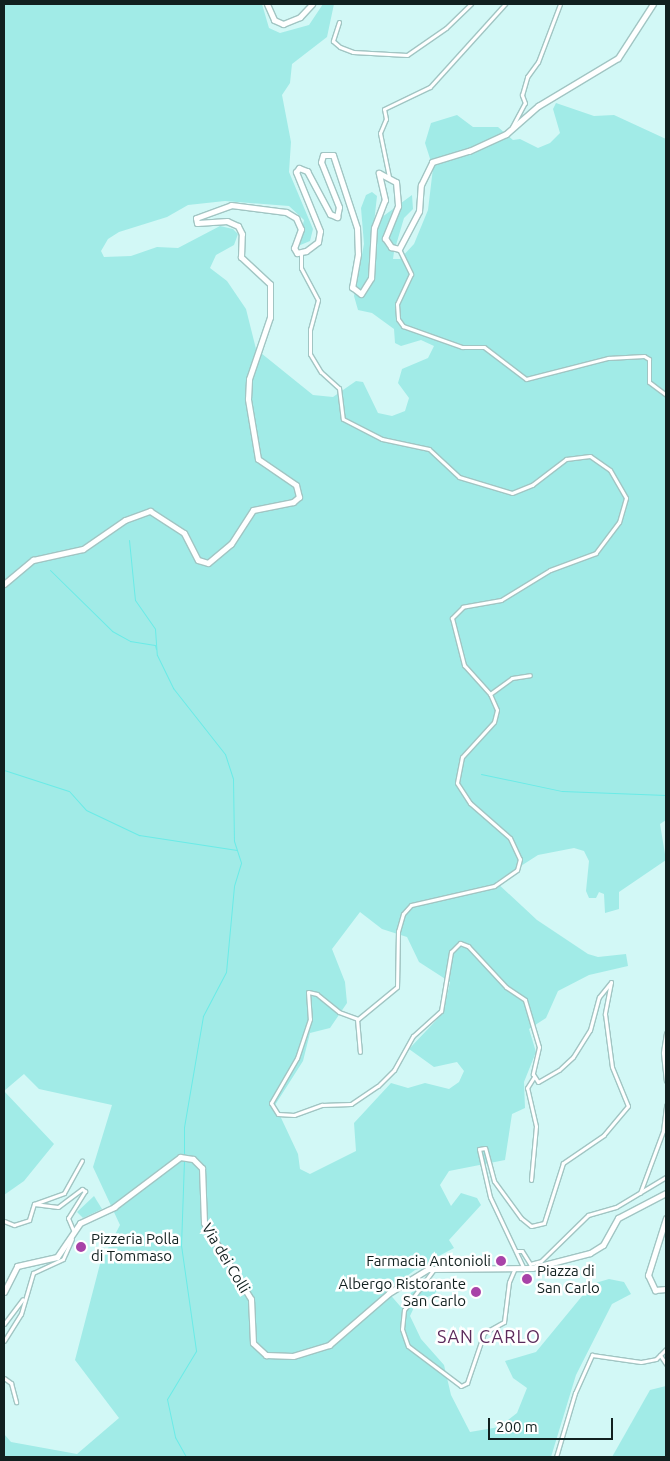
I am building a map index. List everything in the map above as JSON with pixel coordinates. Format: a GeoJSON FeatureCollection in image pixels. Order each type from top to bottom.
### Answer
{"type":"FeatureCollection","features":[{"type":"Feature","properties":{"kind":"street"},"geometry":{"type":"LineString","coordinates":[[267,4],[274,20],[283,24],[300,17],[312,4]]}},
{"type":"Feature","properties":{"kind":"street"},"geometry":{"type":"LineString","coordinates":[[339,22],[333,41],[340,47],[353,52],[407,55],[446,28],[471,4]]}},
{"type":"Feature","properties":{"kind":"street"},"geometry":{"type":"LineString","coordinates":[[389,176],[380,133],[386,119],[384,109],[430,87],[505,4]]}},
{"type":"Feature","properties":{"kind":"street"},"geometry":{"type":"LineString","coordinates":[[511,130],[525,103],[522,95],[527,78],[538,62],[560,4]]}},
{"type":"Feature","properties":{"kind":"street"},"geometry":{"type":"LineString","coordinates":[[399,249],[419,211],[421,186],[432,162],[469,151],[511,130],[538,106],[618,58],[653,4]]}},
{"type":"Feature","properties":{"kind":"street"},"geometry":{"type":"LineString","coordinates":[[301,253],[318,242],[320,231],[296,172],[299,168],[307,171],[330,214],[337,217],[338,206],[322,162],[324,155],[330,154],[339,165],[357,228],[358,254],[352,287],[358,294],[365,291],[371,278],[374,228],[385,200],[377,175],[389,176],[396,182],[398,206],[385,238],[390,248],[399,249]]}},
{"type":"Feature","properties":{"kind":"street"},"geometry":{"type":"LineString","coordinates":[[4,584],[33,560],[83,549],[125,520],[150,511],[184,533],[198,560],[208,564],[230,544],[253,510],[293,502],[299,497],[296,485],[258,459],[248,399],[249,379],[270,317],[270,284],[241,257],[242,234],[238,226],[227,221],[197,223],[196,218],[231,205],[286,212],[298,222],[301,229],[294,248],[301,253]]}},
{"type":"Feature","properties":{"kind":"street"},"geometry":{"type":"LineString","coordinates":[[399,249],[411,274],[398,304],[398,318],[403,326],[462,347],[484,347],[526,379],[608,358],[644,356],[649,359],[649,382],[666,395]]}},
{"type":"Feature","properties":{"kind":"street"},"geometry":{"type":"LineString","coordinates":[[301,253],[301,268],[318,300],[310,329],[310,354],[326,378],[339,388],[343,419],[382,439],[428,449],[452,473],[490,489],[520,492],[566,459],[582,455],[598,460],[623,490],[624,514],[596,553],[550,570],[501,600],[463,607],[453,614],[452,624],[464,665],[490,694],[497,710],[494,722],[462,757],[457,783],[470,803],[510,838],[520,863],[510,878],[500,884],[411,905],[403,914],[398,931],[397,987],[356,1019]]}},
{"type":"Feature","properties":{"kind":"street"},"geometry":{"type":"LineString","coordinates":[[490,694],[512,678],[530,675]]}},
{"type":"Feature","properties":{"kind":"street"},"geometry":{"type":"LineString","coordinates":[[356,1019],[308,992],[308,1027],[297,1058],[272,1098],[274,1112],[286,1117],[322,1105],[351,1104],[378,1086],[394,1070],[413,1036],[441,1011],[451,952],[460,943],[468,946],[506,987],[525,1000],[539,1047],[534,1077],[527,1088],[536,1126],[531,1180]]}},
{"type":"Feature","properties":{"kind":"street"},"geometry":{"type":"LineString","coordinates":[[524,1269],[490,1197],[479,1149],[484,1148],[494,1181],[521,1218],[531,1226],[544,1223],[563,1163],[604,1135],[628,1106],[612,1067],[605,1014],[611,982],[598,997],[590,1030],[569,1062],[543,1081],[534,1077]]}},
{"type":"Feature","properties":{"kind":"street"},"geometry":{"type":"LineString","coordinates":[[356,1019],[360,1052]]}},
{"type":"Feature","properties":{"kind":"street"},"geometry":{"type":"LineString","coordinates":[[666,1033],[663,1053],[666,1081]]}},
{"type":"Feature","properties":{"kind":"street"},"geometry":{"type":"LineString","coordinates":[[639,1194],[663,1131],[666,1105]]}},
{"type":"Feature","properties":{"kind":"street","name":"Via dei Colli"},"geometry":{"type":"LineString","coordinates":[[75,1228],[114,1207],[180,1157],[193,1159],[205,1176],[204,1223],[251,1299],[253,1343],[266,1356],[293,1356],[329,1345],[389,1293],[416,1274],[434,1268],[524,1269],[590,1253],[602,1245],[618,1218],[666,1193]]}},
{"type":"Feature","properties":{"kind":"street"},"geometry":{"type":"LineString","coordinates":[[34,1204],[64,1193],[82,1161]]}},
{"type":"Feature","properties":{"kind":"street"},"geometry":{"type":"LineString","coordinates":[[517,1251],[522,1251],[530,1264],[542,1261],[588,1215],[616,1207],[666,1177]]}},
{"type":"Feature","properties":{"kind":"street"},"geometry":{"type":"LineString","coordinates":[[34,1204],[58,1207],[82,1189],[85,1191],[68,1218],[75,1228]]}},
{"type":"Feature","properties":{"kind":"street"},"geometry":{"type":"LineString","coordinates":[[4,1222],[14,1225],[29,1220],[34,1204]]}},
{"type":"Feature","properties":{"kind":"street"},"geometry":{"type":"LineString","coordinates":[[666,1218],[648,1275],[655,1290],[666,1288]]}},
{"type":"Feature","properties":{"kind":"street"},"geometry":{"type":"LineString","coordinates":[[4,1292],[17,1266],[57,1257],[75,1228]]}},
{"type":"Feature","properties":{"kind":"street"},"geometry":{"type":"LineString","coordinates":[[4,1341],[21,1314],[24,1299],[36,1270],[63,1259],[75,1228]]}},
{"type":"Feature","properties":{"kind":"street"},"geometry":{"type":"LineString","coordinates":[[434,1268],[404,1310],[402,1328],[408,1346],[461,1386],[466,1383],[484,1333],[504,1322],[509,1282],[515,1268]]}},
{"type":"Feature","properties":{"kind":"street"},"geometry":{"type":"LineString","coordinates":[[4,1324],[24,1299]]}},
{"type":"Feature","properties":{"kind":"street"},"geometry":{"type":"LineString","coordinates":[[556,1457],[575,1393],[592,1355],[641,1362],[660,1356],[666,1349]]}},
{"type":"Feature","properties":{"kind":"street"},"geometry":{"type":"LineString","coordinates":[[660,1356],[666,1364]]}},
{"type":"Feature","properties":{"kind":"street"},"geometry":{"type":"LineString","coordinates":[[4,1378],[11,1383],[16,1402]]}},
{"type":"Feature","properties":{"kind":"shaded area"},"geometry":{"type":"Polygon","coordinates":[[[4,4],[262,4],[269,28],[280,33],[309,25],[323,4],[334,4],[327,37],[292,64],[290,83],[282,95],[291,142],[289,172],[313,229],[310,241],[298,246],[304,220],[289,206],[225,201],[188,205],[167,217],[119,232],[108,239],[101,251],[104,257],[131,256],[157,247],[178,248],[220,226],[233,229],[238,234],[234,245],[216,255],[210,268],[227,281],[246,309],[256,349],[313,395],[333,397],[356,381],[363,382],[378,413],[392,416],[405,411],[409,398],[398,383],[402,369],[428,358],[434,346],[421,340],[401,346],[395,343],[394,329],[372,313],[358,310],[354,296],[364,244],[361,208],[366,195],[372,192],[377,196],[374,223],[412,195],[413,209],[404,218],[394,252],[393,259],[400,259],[414,244],[428,210],[433,168],[425,143],[431,123],[457,115],[473,127],[498,127],[513,140],[520,139],[538,148],[550,143],[560,133],[553,109],[556,103],[594,116],[614,115],[666,139],[666,820],[660,824],[666,860],[619,892],[619,909],[605,913],[604,894],[599,892],[596,898],[589,898],[586,891],[589,861],[584,851],[574,848],[538,855],[496,882],[537,920],[588,954],[598,957],[626,954],[628,966],[589,975],[558,991],[546,1018],[529,1029],[536,1052],[524,1082],[525,1108],[512,1114],[505,1160],[449,1171],[440,1185],[451,1206],[461,1193],[477,1198],[481,1205],[449,1240],[454,1248],[437,1257],[434,1265],[415,1270],[387,1291],[400,1306],[424,1278],[438,1285],[435,1294],[417,1301],[410,1316],[421,1339],[444,1365],[451,1395],[470,1432],[499,1427],[517,1413],[527,1388],[513,1378],[505,1361],[536,1352],[592,1284],[609,1279],[624,1282],[631,1294],[612,1304],[576,1375],[551,1457],[4,1457],[4,1434],[11,1442],[77,1454],[119,1418],[75,1360],[100,1264],[120,1225],[93,1167],[112,1105],[39,1089],[24,1074],[4,1091],[4,4]],[[360,912],[332,949],[345,982],[347,1003],[330,1028],[310,1033],[303,1061],[275,1105],[298,1154],[300,1169],[310,1174],[356,1151],[354,1123],[391,1083],[408,1088],[425,1083],[449,1089],[459,1082],[464,1071],[457,1062],[434,1067],[409,1049],[443,1013],[450,982],[419,962],[407,937],[382,929],[360,912]]]}},
{"type":"Feature","properties":{"kind":"shaded area"},"geometry":{"type":"Polygon","coordinates":[[[4,1091],[54,1144],[24,1181],[4,1195],[4,1091]]]}},
{"type":"Feature","properties":{"kind":"shaded area"},"geometry":{"type":"Polygon","coordinates":[[[94,1196],[102,1209],[83,1218],[77,1212],[94,1196]]]}},
{"type":"Feature","properties":{"kind":"shaded area"},"geometry":{"type":"Polygon","coordinates":[[[666,1386],[666,1457],[612,1457],[650,1390],[666,1386]]]}},
{"type":"Feature","properties":{"kind":"waterway"},"geometry":{"type":"LineString","coordinates":[[129,540],[135,600],[155,629],[157,655],[173,688],[225,754],[233,779],[234,841],[241,863],[234,886],[226,972],[203,1016],[184,1127],[184,1156]]}},
{"type":"Feature","properties":{"kind":"waterway"},"geometry":{"type":"LineString","coordinates":[[50,570],[112,631],[130,641],[155,645],[156,649]]}},
{"type":"Feature","properties":{"kind":"waterway"},"geometry":{"type":"LineString","coordinates":[[4,770],[69,791],[86,810],[139,835],[237,850]]}},
{"type":"Feature","properties":{"kind":"waterway"},"geometry":{"type":"LineString","coordinates":[[481,774],[562,791],[666,795]]}},
{"type":"Feature","properties":{"kind":"waterway"},"geometry":{"type":"LineString","coordinates":[[184,1160],[181,1245],[196,1351],[167,1399],[175,1437],[186,1457]]}},
{"type":"Feature","properties":{"kind":"place","name":"Pizzeria Polla di Tommaso"},"geometry":{"type":"Point","coordinates":[81,1247]}},
{"type":"Feature","properties":{"kind":"place","name":"Farmacia Antonioli"},"geometry":{"type":"Point","coordinates":[501,1261]}},
{"type":"Feature","properties":{"kind":"place","name":"Piazza di San Carlo"},"geometry":{"type":"Point","coordinates":[527,1279]}},
{"type":"Feature","properties":{"kind":"place","name":"Albergo Ristorante San Carlo"},"geometry":{"type":"Point","coordinates":[476,1292]}},
{"type":"Feature","properties":{"kind":"district","name":"SAN CARLO"},"geometry":{"type":"Point","coordinates":[489,1336]}}]}
